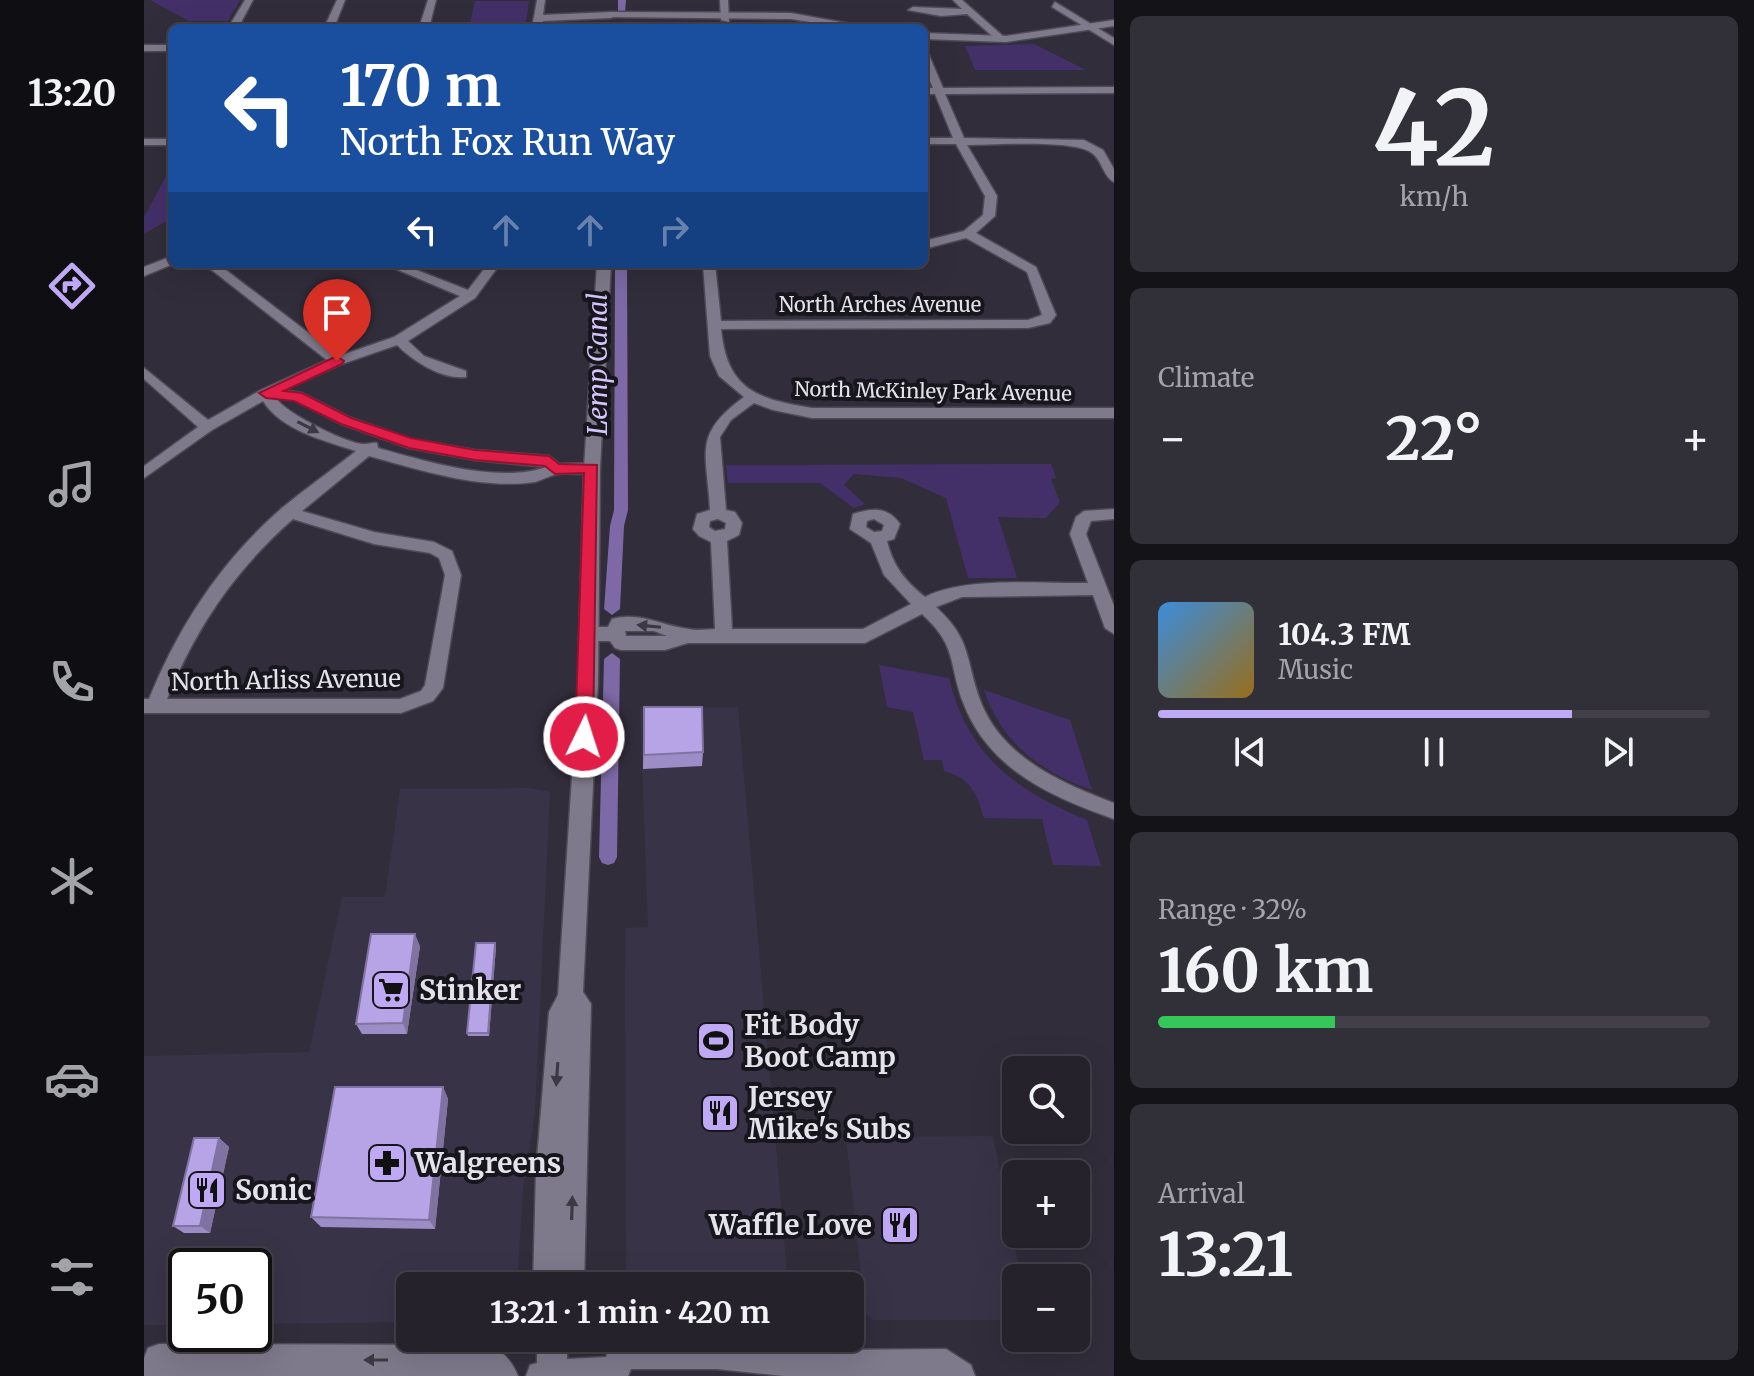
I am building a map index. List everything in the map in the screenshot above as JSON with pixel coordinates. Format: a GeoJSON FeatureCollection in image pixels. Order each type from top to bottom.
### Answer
{"type":"FeatureCollection","features":[{"type":"Feature","properties":{"kind":"main road"},"geometry":{"type":"LineString","coordinates":[[611,0],[610,21],[805,19],[840,24]]}},
{"type":"Feature","properties":{"kind":"main road"},"geometry":{"type":"LineString","coordinates":[[928,39],[1001,39],[1114,23]]}},
{"type":"Feature","properties":{"kind":"main road"},"geometry":{"type":"LineString","coordinates":[[547,1272],[550,1171],[560,1022],[561,1012],[570,998],[589,634],[592,468],[604,268]]}},
{"type":"Feature","properties":{"kind":"main road"},"geometry":{"type":"LineString","coordinates":[[570,998],[579,1004],[570,1272]]}},
{"type":"Feature","properties":{"kind":"main road"},"geometry":{"type":"LineString","coordinates":[[552,1352],[552,1376]]}},
{"type":"Feature","properties":{"kind":"main road"},"geometry":{"type":"LineString","coordinates":[[541,1376],[612,1374],[622,1354],[717,1354],[822,1365],[946,1364],[960,1376]]}},
{"type":"Feature","properties":{"kind":"main road"},"geometry":{"type":"LineString","coordinates":[[151,1376],[159,1359],[174,1359],[488,1360],[503,1376]]}},
{"type":"Feature","properties":{"kind":"street"},"geometry":{"type":"LineString","coordinates":[[235,24],[249,0]]}},
{"type":"Feature","properties":{"kind":"street"},"geometry":{"type":"LineString","coordinates":[[331,24],[341,0]]}},
{"type":"Feature","properties":{"kind":"street"},"geometry":{"type":"LineString","coordinates":[[425,24],[432,0]]}},
{"type":"Feature","properties":{"kind":"street"},"geometry":{"type":"LineString","coordinates":[[541,0],[538,23],[610,21]]}},
{"type":"Feature","properties":{"kind":"street"},"geometry":{"type":"LineString","coordinates":[[724,0],[726,18]]}},
{"type":"Feature","properties":{"kind":"street"},"geometry":{"type":"LineString","coordinates":[[957,0],[1001,39]]}},
{"type":"Feature","properties":{"kind":"street"},"geometry":{"type":"LineString","coordinates":[[1055,5],[1114,42]]}},
{"type":"Feature","properties":{"kind":"street"},"geometry":{"type":"LineString","coordinates":[[913,10],[941,13],[969,11]]}},
{"type":"Feature","properties":{"kind":"street"},"geometry":{"type":"LineString","coordinates":[[144,48],[168,48]]}},
{"type":"Feature","properties":{"kind":"street"},"geometry":{"type":"LineString","coordinates":[[928,65],[959,140],[988,188],[993,203],[985,222],[968,234],[928,244]]}},
{"type":"Feature","properties":{"kind":"street"},"geometry":{"type":"LineString","coordinates":[[928,91],[1114,90]]}},
{"type":"Feature","properties":{"kind":"street"},"geometry":{"type":"LineString","coordinates":[[928,141],[1070,140],[1088,144],[1099,152],[1114,179]]}},
{"type":"Feature","properties":{"kind":"street"},"geometry":{"type":"LineString","coordinates":[[144,142],[168,142]]}},
{"type":"Feature","properties":{"kind":"street","name":"North Arches Avenue"},"geometry":{"type":"LineString","coordinates":[[715,325],[1028,324],[1045,320],[1049,310],[1032,270],[968,234]]}},
{"type":"Feature","properties":{"kind":"street"},"geometry":{"type":"LineString","coordinates":[[144,272],[168,262]]}},
{"type":"Feature","properties":{"kind":"street"},"geometry":{"type":"LineString","coordinates":[[215,268],[337,361]]}},
{"type":"Feature","properties":{"kind":"street"},"geometry":{"type":"LineString","coordinates":[[400,268],[470,295]]}},
{"type":"Feature","properties":{"kind":"street"},"geometry":{"type":"LineString","coordinates":[[144,473],[207,427],[266,393],[337,361],[399,340],[447,313],[470,295],[491,268]]}},
{"type":"Feature","properties":{"kind":"street"},"geometry":{"type":"LineString","coordinates":[[709,268],[717,356],[724,373],[753,397],[726,417],[713,437],[718,513],[729,516],[735,527],[730,535],[719,538],[724,636]]}},
{"type":"Feature","properties":{"kind":"street"},"geometry":{"type":"LineString","coordinates":[[399,340],[419,359],[461,374]]}},
{"type":"Feature","properties":{"kind":"street"},"geometry":{"type":"LineString","coordinates":[[144,372],[207,427]]}},
{"type":"Feature","properties":{"kind":"street"},"geometry":{"type":"LineString","coordinates":[[266,393],[297,396],[385,436],[475,455],[549,461],[555,469]]}},
{"type":"Feature","properties":{"kind":"street"},"geometry":{"type":"LineString","coordinates":[[266,393],[277,409],[305,426],[367,451],[420,465],[525,477],[547,476],[555,469],[592,468]]}},
{"type":"Feature","properties":{"kind":"street","name":"North McKinley Park Avenue"},"geometry":{"type":"LineString","coordinates":[[753,397],[773,406],[812,413],[1114,413]]}},
{"type":"Feature","properties":{"kind":"street"},"geometry":{"type":"LineString","coordinates":[[150,706],[209,597],[248,550],[288,512],[385,436]]}},
{"type":"Feature","properties":{"kind":"street","name":"North Arliss Avenue"},"geometry":{"type":"LineString","coordinates":[[150,706],[401,706],[427,696],[437,679],[453,575],[446,555],[434,548],[374,538],[288,512]]}},
{"type":"Feature","properties":{"kind":"street"},"geometry":{"type":"LineString","coordinates":[[1114,514],[1095,514],[1080,521],[1078,534],[1114,628]]}},
{"type":"Feature","properties":{"kind":"street"},"geometry":{"type":"LineString","coordinates":[[878,538],[887,570],[948,629],[957,642],[972,702],[986,731],[1006,757],[1035,779],[1114,811]]}},
{"type":"Feature","properties":{"kind":"street"},"geometry":{"type":"LineString","coordinates":[[589,634],[615,634],[621,643],[665,643],[688,636],[865,636],[946,594],[962,591],[1098,589]]}},
{"type":"Feature","properties":{"kind":"shaded area"},"geometry":{"type":"Polygon","coordinates":[[[150,0],[240,0],[228,21],[189,21],[150,0]]]}},
{"type":"Feature","properties":{"kind":"shaded area"},"geometry":{"type":"Polygon","coordinates":[[[475,1],[529,1],[526,23],[470,24],[475,1]]]}},
{"type":"Feature","properties":{"kind":"shaded area"},"geometry":{"type":"Polygon","coordinates":[[[791,23],[798,24],[640,24],[791,23]]]}},
{"type":"Feature","properties":{"kind":"shaded area"},"geometry":{"type":"Polygon","coordinates":[[[1034,44],[1086,70],[975,70],[965,46],[1034,44]]]}},
{"type":"Feature","properties":{"kind":"shaded area"},"geometry":{"type":"Polygon","coordinates":[[[168,173],[168,220],[144,234],[144,217],[168,173]]]}},
{"type":"Feature","properties":{"kind":"shaded area"},"geometry":{"type":"Polygon","coordinates":[[[1051,464],[1056,478],[1051,479],[1060,502],[1046,518],[998,517],[1017,578],[968,578],[946,498],[901,478],[854,474],[844,485],[865,504],[854,508],[820,483],[728,483],[726,465],[1051,464]]]}},
{"type":"Feature","properties":{"kind":"shaded area"},"geometry":{"type":"Polygon","coordinates":[[[879,665],[949,678],[957,705],[982,750],[1017,783],[1038,797],[1087,820],[1101,866],[1053,865],[1042,819],[984,818],[975,794],[966,782],[944,771],[942,760],[924,760],[913,712],[887,707],[879,665]]]}},
{"type":"Feature","properties":{"kind":"shaded area"},"geometry":{"type":"Polygon","coordinates":[[[984,690],[1070,720],[1092,790],[1056,774],[1026,754],[1001,726],[984,690]]]}},
{"type":"Feature","properties":{"kind":"shaded area"},"geometry":{"type":"Polygon","coordinates":[[[640,707],[738,707],[787,1272],[626,1272],[625,928],[648,927],[640,707]]]}},
{"type":"Feature","properties":{"kind":"shaded area"},"geometry":{"type":"Polygon","coordinates":[[[530,788],[550,792],[535,1113],[523,1189],[518,1272],[396,1272],[396,1322],[272,1324],[272,1248],[168,1248],[168,1325],[144,1325],[144,1056],[309,1052],[342,897],[385,897],[400,789],[530,788]]]}},
{"type":"Feature","properties":{"kind":"shaded area"},"geometry":{"type":"Polygon","coordinates":[[[993,1136],[1002,1182],[1002,1248],[1015,1248],[1018,1264],[1002,1264],[1002,1320],[873,1320],[865,1312],[864,1272],[861,1272],[846,1137],[993,1136]]]}},
{"type":"Feature","properties":{"kind":"building"},"geometry":{"type":"Polygon","coordinates":[[[644,707],[702,707],[703,752],[644,755],[644,707]]]}},
{"type":"Feature","properties":{"kind":"building","name":"Stinker"},"geometry":{"type":"Polygon","coordinates":[[[371,934],[415,934],[403,1023],[356,1024],[371,934]]]}},
{"type":"Feature","properties":{"kind":"building"},"geometry":{"type":"Polygon","coordinates":[[[476,943],[495,943],[488,1033],[467,1033],[476,943]]]}},
{"type":"Feature","properties":{"kind":"building","name":"Walgreens"},"geometry":{"type":"Polygon","coordinates":[[[335,1087],[443,1087],[429,1220],[311,1217],[335,1087]]]}},
{"type":"Feature","properties":{"kind":"building"},"geometry":{"type":"Polygon","coordinates":[[[194,1138],[219,1138],[200,1226],[173,1226],[194,1138]]]}},
{"type":"Feature","properties":{"kind":"waterway","name":"Lemp Canal"},"geometry":{"type":"LineString","coordinates":[[622,0],[622,11]]}},
{"type":"Feature","properties":{"kind":"waterway","name":"Lemp Canal"},"geometry":{"type":"LineString","coordinates":[[612,609],[617,526],[621,510],[621,268]]}},
{"type":"Feature","properties":{"kind":"waterway","name":"Lemp Canal"},"geometry":{"type":"LineString","coordinates":[[608,857],[612,659]]}},
{"type":"Feature","properties":{"kind":"place","name":"Stinker"},"geometry":{"type":"Point","coordinates":[391,990]}},
{"type":"Feature","properties":{"kind":"place","name":"Fit Body Boot Camp"},"geometry":{"type":"Point","coordinates":[716,1041]}},
{"type":"Feature","properties":{"kind":"place","name":"Jersey Mike's Subs"},"geometry":{"type":"Point","coordinates":[720,1113]}},
{"type":"Feature","properties":{"kind":"place","name":"Walgreens"},"geometry":{"type":"Point","coordinates":[387,1163]}},
{"type":"Feature","properties":{"kind":"place","name":"Sonic"},"geometry":{"type":"Point","coordinates":[207,1190]}},
{"type":"Feature","properties":{"kind":"place","name":"Waffle Love"},"geometry":{"type":"Point","coordinates":[900,1225]}},
{"type":"Feature","properties":{"kind":"route"},"geometry":{"type":"LineString","coordinates":[[337,361],[266,393],[297,396],[346,421],[409,443],[475,455],[549,461],[555,469],[592,468],[584,737]]}}]}
